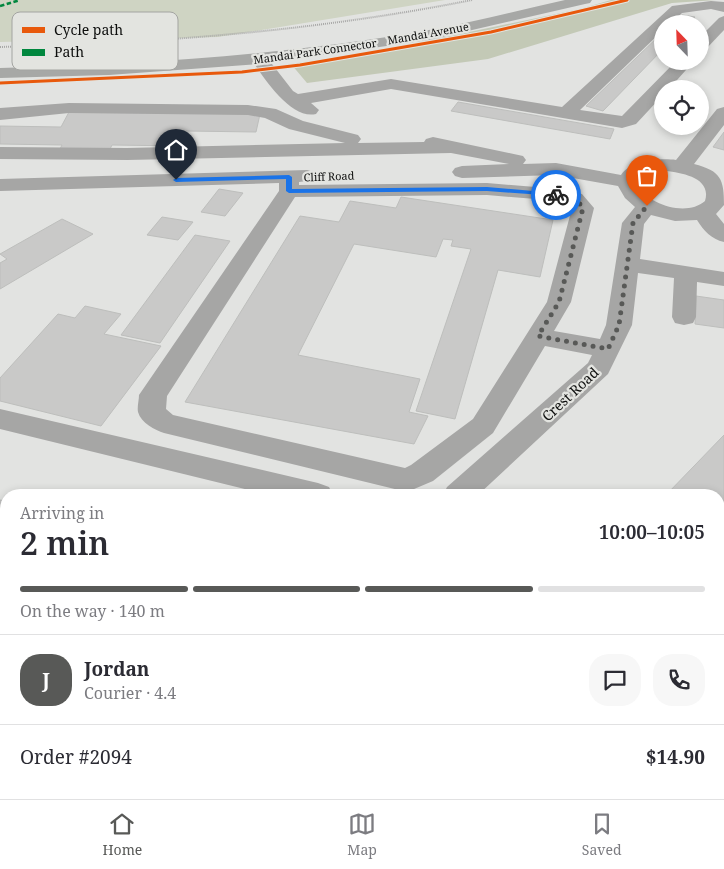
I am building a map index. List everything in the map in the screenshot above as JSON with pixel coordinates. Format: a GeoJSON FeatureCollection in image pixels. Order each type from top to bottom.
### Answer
{"type":"FeatureCollection","features":[{"type":"Feature","properties":{"kind":"main road","name":"Mandai Avenue"},"geometry":{"type":"LineString","coordinates":[[178,50],[255,45],[418,23],[520,0]]}},
{"type":"Feature","properties":{"kind":"main road","name":"Mandai Avenue"},"geometry":{"type":"LineString","coordinates":[[178,65],[259,59],[429,35],[586,0]]}},
{"type":"Feature","properties":{"kind":"main road","name":"Mandai Avenue"},"geometry":{"type":"LineString","coordinates":[[0,73],[109,70]]}},
{"type":"Feature","properties":{"kind":"lane"},"geometry":{"type":"LineString","coordinates":[[565,114],[677,10],[711,5],[724,7]]}},
{"type":"Feature","properties":{"kind":"lane"},"geometry":{"type":"LineString","coordinates":[[709,37],[724,21]]}},
{"type":"Feature","properties":{"kind":"lane"},"geometry":{"type":"LineString","coordinates":[[259,59],[287,95],[322,116],[340,123],[556,169]]}},
{"type":"Feature","properties":{"kind":"lane"},"geometry":{"type":"LineString","coordinates":[[295,100],[391,84],[622,122],[629,120],[677,70]]}},
{"type":"Feature","properties":{"kind":"lane"},"geometry":{"type":"LineString","coordinates":[[0,114],[69,108],[248,110],[269,113],[296,125],[365,142],[427,142]]}},
{"type":"Feature","properties":{"kind":"lane"},"geometry":{"type":"LineString","coordinates":[[681,167],[724,113]]}},
{"type":"Feature","properties":{"kind":"lane"},"geometry":{"type":"LineString","coordinates":[[0,153],[136,154],[450,147]]}},
{"type":"Feature","properties":{"kind":"lane"},"geometry":{"type":"LineString","coordinates":[[716,206],[676,214],[647,206],[635,199],[628,190],[627,182],[631,175],[640,169],[666,166],[681,167],[706,176],[715,183],[722,196],[716,206],[712,226],[724,235]]}},
{"type":"Feature","properties":{"kind":"lane","name":"Cliff Road"},"geometry":{"type":"LineString","coordinates":[[0,185],[289,184],[556,169],[627,182]]}},
{"type":"Feature","properties":{"kind":"lane"},"geometry":{"type":"LineString","coordinates":[[289,184],[487,189],[560,195],[575,198],[583,208],[559,302],[483,426],[422,473],[407,480],[164,423],[152,412],[154,395],[289,184]]}},
{"type":"Feature","properties":{"kind":"lane","name":"Crest Road"},"geometry":{"type":"LineString","coordinates":[[465,489],[599,368],[619,325],[633,223],[647,206]]}},
{"type":"Feature","properties":{"kind":"lane"},"geometry":{"type":"LineString","coordinates":[[628,264],[724,279]]}},
{"type":"Feature","properties":{"kind":"lane"},"geometry":{"type":"LineString","coordinates":[[684,317],[686,273]]}},
{"type":"Feature","properties":{"kind":"lane"},"geometry":{"type":"LineString","coordinates":[[538,336],[608,349]]}},
{"type":"Feature","properties":{"kind":"lane"},"geometry":{"type":"LineString","coordinates":[[0,419],[293,489]]}},
{"type":"Feature","properties":{"kind":"path"},"geometry":{"type":"LineString","coordinates":[[178,39],[305,28],[376,19],[472,0]]}},
{"type":"Feature","properties":{"kind":"green space"},"geometry":{"type":"Polygon","coordinates":[[[0,0],[445,0],[218,37],[178,38],[178,12],[12,12],[12,42],[0,42],[0,0]]]}},
{"type":"Feature","properties":{"kind":"green space"},"geometry":{"type":"Polygon","coordinates":[[[611,0],[716,0],[672,3],[488,59],[307,83],[291,64],[368,53],[580,9],[611,0]]]}},
{"type":"Feature","properties":{"kind":"building"},"geometry":{"type":"Polygon","coordinates":[[[654,41],[654,58],[603,111],[586,106],[654,41]]]}},
{"type":"Feature","properties":{"kind":"building"},"geometry":{"type":"Polygon","coordinates":[[[458,102],[614,129],[610,139],[451,111],[458,102]]]}},
{"type":"Feature","properties":{"kind":"building"},"geometry":{"type":"Polygon","coordinates":[[[69,112],[260,114],[256,132],[186,131],[181,146],[112,145],[109,151],[59,151],[62,145],[0,144],[0,126],[61,127],[69,112]]]}},
{"type":"Feature","properties":{"kind":"building"},"geometry":{"type":"Polygon","coordinates":[[[724,132],[724,150],[713,147],[724,132]]]}},
{"type":"Feature","properties":{"kind":"building"},"geometry":{"type":"Polygon","coordinates":[[[219,189],[243,193],[225,216],[201,212],[219,189]]]}},
{"type":"Feature","properties":{"kind":"building"},"geometry":{"type":"Polygon","coordinates":[[[401,197],[553,220],[540,277],[498,270],[455,419],[416,411],[471,249],[451,246],[453,240],[443,239],[436,257],[354,244],[298,355],[420,379],[409,412],[428,416],[414,444],[185,402],[300,216],[339,222],[350,201],[396,208],[401,197]]]}},
{"type":"Feature","properties":{"kind":"building"},"geometry":{"type":"Polygon","coordinates":[[[162,217],[193,222],[178,240],[147,235],[162,217]]]}},
{"type":"Feature","properties":{"kind":"building"},"geometry":{"type":"Polygon","coordinates":[[[62,219],[93,234],[0,289],[0,263],[7,259],[0,254],[62,219]]]}},
{"type":"Feature","properties":{"kind":"building"},"geometry":{"type":"Polygon","coordinates":[[[195,235],[230,241],[160,343],[121,335],[195,235]]]}},
{"type":"Feature","properties":{"kind":"building"},"geometry":{"type":"Polygon","coordinates":[[[696,296],[724,300],[724,328],[695,324],[696,296]]]}},
{"type":"Feature","properties":{"kind":"building"},"geometry":{"type":"Polygon","coordinates":[[[85,306],[121,314],[104,334],[161,346],[101,426],[0,401],[0,378],[58,314],[75,318],[85,306]]]}},
{"type":"Feature","properties":{"kind":"building"},"geometry":{"type":"Polygon","coordinates":[[[724,435],[724,489],[672,489],[724,435]]]}},
{"type":"Feature","properties":{"kind":"marked path"},"geometry":{"type":"LineString","coordinates":[[0,6],[20,0]]}},
{"type":"Feature","properties":{"kind":"cycle path","name":"Mandai Park Connector"},"geometry":{"type":"LineString","coordinates":[[0,83],[242,72],[300,65],[491,32],[627,0]]}},
{"type":"Feature","properties":{"kind":"way so far"},"geometry":{"type":"LineString","coordinates":[[556,195],[575,198],[583,208],[559,302],[538,336],[608,349],[619,325],[633,223],[647,206]]}},
{"type":"Feature","properties":{"kind":"route"},"geometry":{"type":"LineString","coordinates":[[176,180],[289,177],[289,191],[487,189],[556,195]]}}]}
